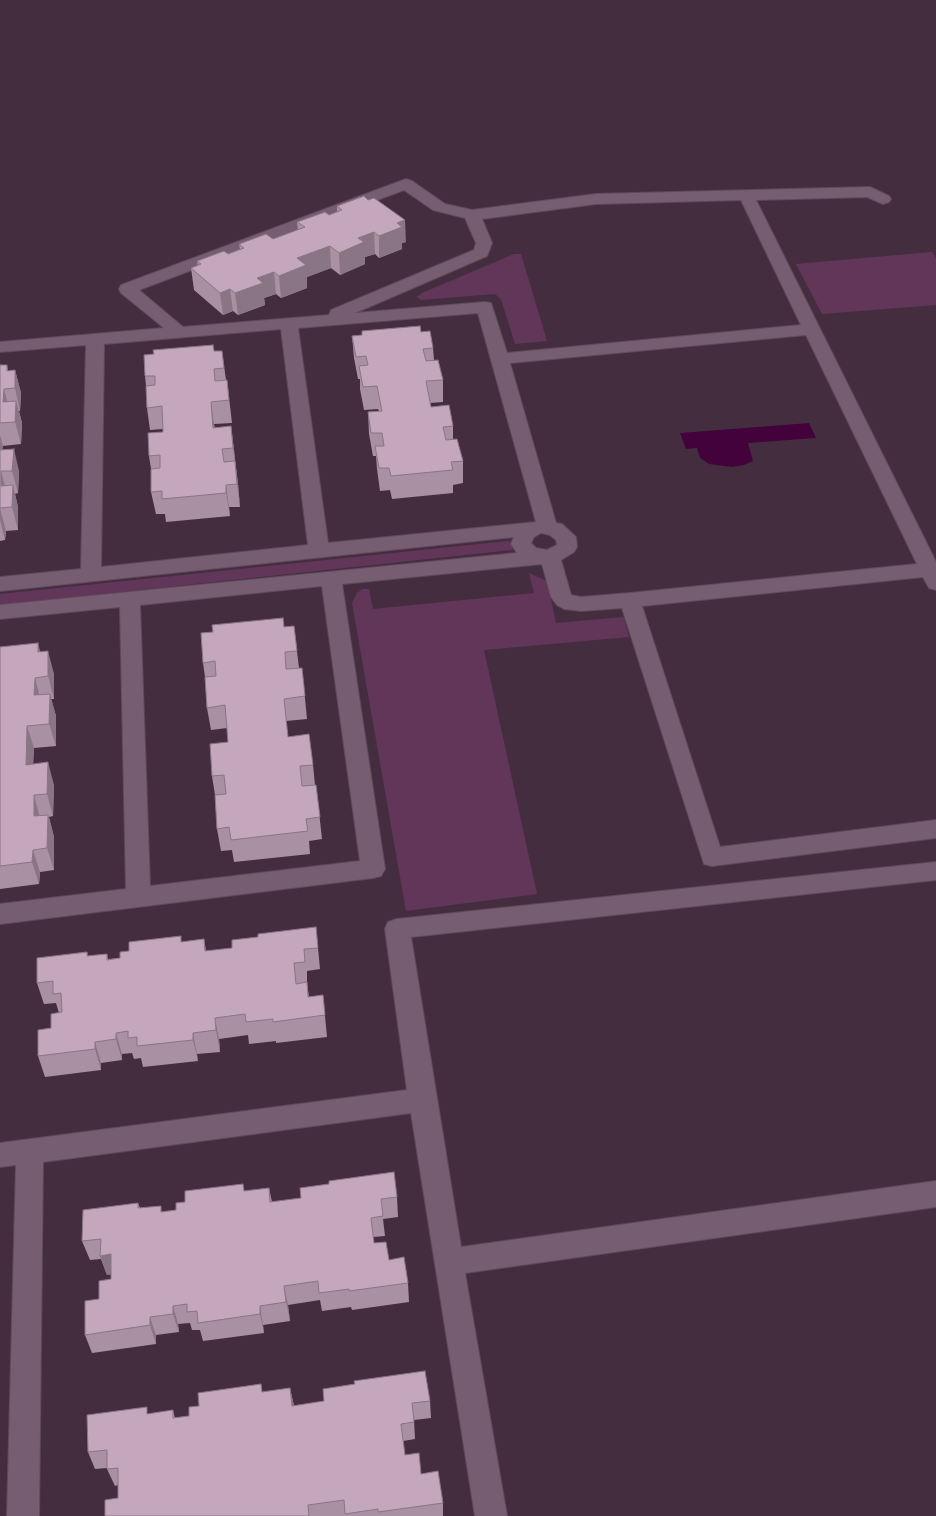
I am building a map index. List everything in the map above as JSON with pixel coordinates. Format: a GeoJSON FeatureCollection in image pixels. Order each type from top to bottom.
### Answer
{"type":"FeatureCollection","features":[{"type":"Feature","properties":{"kind":"lane"},"geometry":{"type":"LineString","coordinates":[[179,332],[127,289],[406,184],[439,207],[472,215],[596,199],[870,192],[883,199]]}},
{"type":"Feature","properties":{"kind":"lane"},"geometry":{"type":"LineString","coordinates":[[546,557],[561,597],[571,604],[932,576],[746,195]]}},
{"type":"Feature","properties":{"kind":"lane"},"geometry":{"type":"LineString","coordinates":[[320,321],[481,253],[484,243],[472,215]]}},
{"type":"Feature","properties":{"kind":"lane"},"geometry":{"type":"LineString","coordinates":[[0,347],[485,308],[542,528]]}},
{"type":"Feature","properties":{"kind":"lane"},"geometry":{"type":"LineString","coordinates":[[289,323],[319,550]]}},
{"type":"Feature","properties":{"kind":"lane"},"geometry":{"type":"LineString","coordinates":[[499,359],[813,329]]}},
{"type":"Feature","properties":{"kind":"lane"},"geometry":{"type":"LineString","coordinates":[[91,574],[95,339]]}},
{"type":"Feature","properties":{"kind":"lane"},"geometry":{"type":"LineString","coordinates":[[542,528],[524,534],[521,544],[528,552],[546,557]]}},
{"type":"Feature","properties":{"kind":"lane"},"geometry":{"type":"LineString","coordinates":[[0,584],[542,528],[561,532],[566,537],[567,542],[567,547],[563,551],[546,557],[0,612]]}},
{"type":"Feature","properties":{"kind":"lane"},"geometry":{"type":"LineString","coordinates":[[0,914],[373,869],[330,578]]}},
{"type":"Feature","properties":{"kind":"lane"},"geometry":{"type":"LineString","coordinates":[[130,599],[138,897]]}},
{"type":"Feature","properties":{"kind":"lane"},"geometry":{"type":"LineString","coordinates":[[630,600],[712,857],[936,829]]}},
{"type":"Feature","properties":{"kind":"lane"},"geometry":{"type":"LineString","coordinates":[[491,1516],[422,1100],[397,929],[936,871]]}},
{"type":"Feature","properties":{"kind":"lane"},"geometry":{"type":"LineString","coordinates":[[0,1155],[422,1100]]}},
{"type":"Feature","properties":{"kind":"lane"},"geometry":{"type":"LineString","coordinates":[[23,1516],[30,1151]]}},
{"type":"Feature","properties":{"kind":"lane"},"geometry":{"type":"LineString","coordinates":[[449,1262],[936,1194]]}},
{"type":"Feature","properties":{"kind":"shaded area"},"geometry":{"type":"Polygon","coordinates":[[[932,252],[936,258],[936,305],[822,314],[796,264],[932,252]]]}},
{"type":"Feature","properties":{"kind":"shaded area"},"geometry":{"type":"Polygon","coordinates":[[[514,254],[521,254],[547,341],[515,344],[501,299],[495,294],[421,300],[417,297],[422,293],[514,254]]]}},
{"type":"Feature","properties":{"kind":"shaded area"},"geometry":{"type":"Polygon","coordinates":[[[809,423],[816,438],[748,443],[753,461],[732,467],[709,464],[700,458],[697,448],[686,449],[680,433],[809,423]]]}},
{"type":"Feature","properties":{"kind":"shaded area"},"geometry":{"type":"Polygon","coordinates":[[[508,541],[516,546],[512,550],[0,605],[0,594],[508,541]]]}},
{"type":"Feature","properties":{"kind":"shaded area"},"geometry":{"type":"Polygon","coordinates":[[[529,573],[547,581],[556,623],[624,617],[629,637],[484,650],[537,894],[406,911],[352,603],[357,593],[362,589],[369,589],[373,609],[534,593],[529,573]]]}},
{"type":"Feature","properties":{"kind":"building"},"geometry":{"type":"Polygon","coordinates":[[[364,196],[368,200],[374,198],[405,220],[397,223],[402,227],[379,236],[374,232],[358,238],[364,242],[339,253],[330,246],[297,258],[306,265],[279,276],[274,272],[257,278],[263,283],[235,293],[230,289],[220,293],[191,268],[201,264],[197,261],[224,251],[228,254],[244,248],[239,244],[266,234],[273,239],[305,227],[297,222],[325,212],[329,215],[342,210],[337,206],[364,196]]]}},
{"type":"Feature","properties":{"kind":"building"},"geometry":{"type":"Polygon","coordinates":[[[420,326],[421,332],[430,331],[433,348],[423,349],[426,361],[438,360],[443,380],[426,381],[431,407],[449,405],[453,426],[443,427],[446,440],[457,439],[463,461],[451,462],[453,470],[391,476],[389,468],[379,468],[375,446],[384,446],[382,433],[371,433],[368,412],[382,411],[377,386],[363,387],[359,366],[368,365],[366,356],[356,357],[352,336],[362,335],[362,331],[420,326]]]}},
{"type":"Feature","properties":{"kind":"building"},"geometry":{"type":"Polygon","coordinates":[[[213,345],[214,351],[222,351],[224,368],[214,369],[215,381],[227,380],[229,400],[211,402],[213,428],[231,426],[233,448],[222,449],[224,462],[235,461],[237,484],[226,485],[226,493],[162,499],[162,491],[151,492],[151,469],[160,468],[160,455],[149,456],[148,433],[163,432],[162,406],[147,408],[146,386],[155,385],[155,376],[145,376],[144,355],[154,354],[153,350],[213,345]]]}},
{"type":"Feature","properties":{"kind":"building"},"geometry":{"type":"Polygon","coordinates":[[[0,365],[7,365],[7,371],[15,370],[15,388],[4,389],[3,402],[16,401],[15,422],[0,423],[0,365]]]}},
{"type":"Feature","properties":{"kind":"building"},"geometry":{"type":"Polygon","coordinates":[[[14,449],[12,471],[1,471],[1,486],[13,485],[12,507],[0,508],[0,450],[14,449]]]}},
{"type":"Feature","properties":{"kind":"building"},"geometry":{"type":"Polygon","coordinates":[[[283,618],[284,627],[294,626],[297,651],[285,652],[286,669],[302,668],[305,696],[284,699],[288,737],[309,734],[313,765],[300,766],[302,786],[316,785],[320,817],[306,819],[308,831],[231,840],[229,827],[217,829],[215,795],[226,794],[224,775],[212,776],[210,744],[228,742],[225,705],[207,708],[205,677],[216,676],[215,661],[203,663],[201,633],[213,632],[212,625],[283,618]]]}},
{"type":"Feature","properties":{"kind":"building"},"geometry":{"type":"Polygon","coordinates":[[[38,643],[38,652],[48,651],[48,676],[35,678],[34,695],[50,694],[49,724],[27,726],[26,765],[48,762],[47,794],[34,795],[34,816],[48,815],[47,848],[33,850],[32,862],[0,866],[0,647],[38,643]]]}},
{"type":"Feature","properties":{"kind":"building"},"geometry":{"type":"Polygon","coordinates":[[[316,927],[318,948],[304,949],[305,962],[294,963],[296,984],[307,982],[308,997],[323,995],[325,1015],[273,1022],[273,1019],[246,1022],[245,1014],[215,1018],[216,1030],[193,1033],[193,1040],[137,1046],[137,1037],[128,1038],[128,1031],[116,1033],[116,1039],[95,1042],[95,1049],[38,1056],[38,1030],[51,1028],[51,1014],[62,1012],[61,993],[53,994],[53,981],[37,983],[37,958],[87,952],[87,956],[107,954],[107,960],[120,958],[120,952],[129,951],[129,942],[181,936],[181,942],[204,939],[205,951],[232,948],[232,940],[258,937],[258,934],[316,927]]]}},
{"type":"Feature","properties":{"kind":"building"},"geometry":{"type":"Polygon","coordinates":[[[394,1172],[397,1197],[381,1199],[383,1216],[371,1218],[374,1243],[386,1242],[389,1260],[404,1257],[408,1283],[319,1293],[318,1281],[284,1286],[286,1302],[260,1306],[260,1314],[198,1323],[197,1311],[187,1312],[187,1304],[173,1306],[173,1314],[150,1317],[150,1325],[85,1335],[85,1301],[99,1299],[99,1281],[111,1279],[111,1254],[100,1256],[101,1239],[82,1241],[83,1210],[138,1203],[138,1208],[161,1206],[161,1212],[176,1210],[176,1203],[185,1202],[185,1191],[243,1184],[244,1191],[269,1188],[270,1202],[301,1198],[300,1188],[329,1184],[329,1181],[394,1172]]]}},
{"type":"Feature","properties":{"kind":"building"},"geometry":{"type":"Polygon","coordinates":[[[425,1371],[430,1401],[412,1403],[414,1422],[401,1424],[405,1455],[419,1453],[421,1474],[438,1471],[443,1503],[378,1512],[378,1509],[345,1514],[344,1500],[308,1505],[309,1516],[105,1516],[105,1500],[118,1498],[118,1468],[107,1469],[107,1450],[88,1452],[87,1415],[147,1407],[147,1414],[173,1410],[173,1418],[189,1416],[189,1407],[199,1406],[198,1393],[261,1384],[262,1392],[290,1388],[292,1406],[324,1401],[323,1389],[355,1384],[354,1381],[425,1371]]]}}]}
